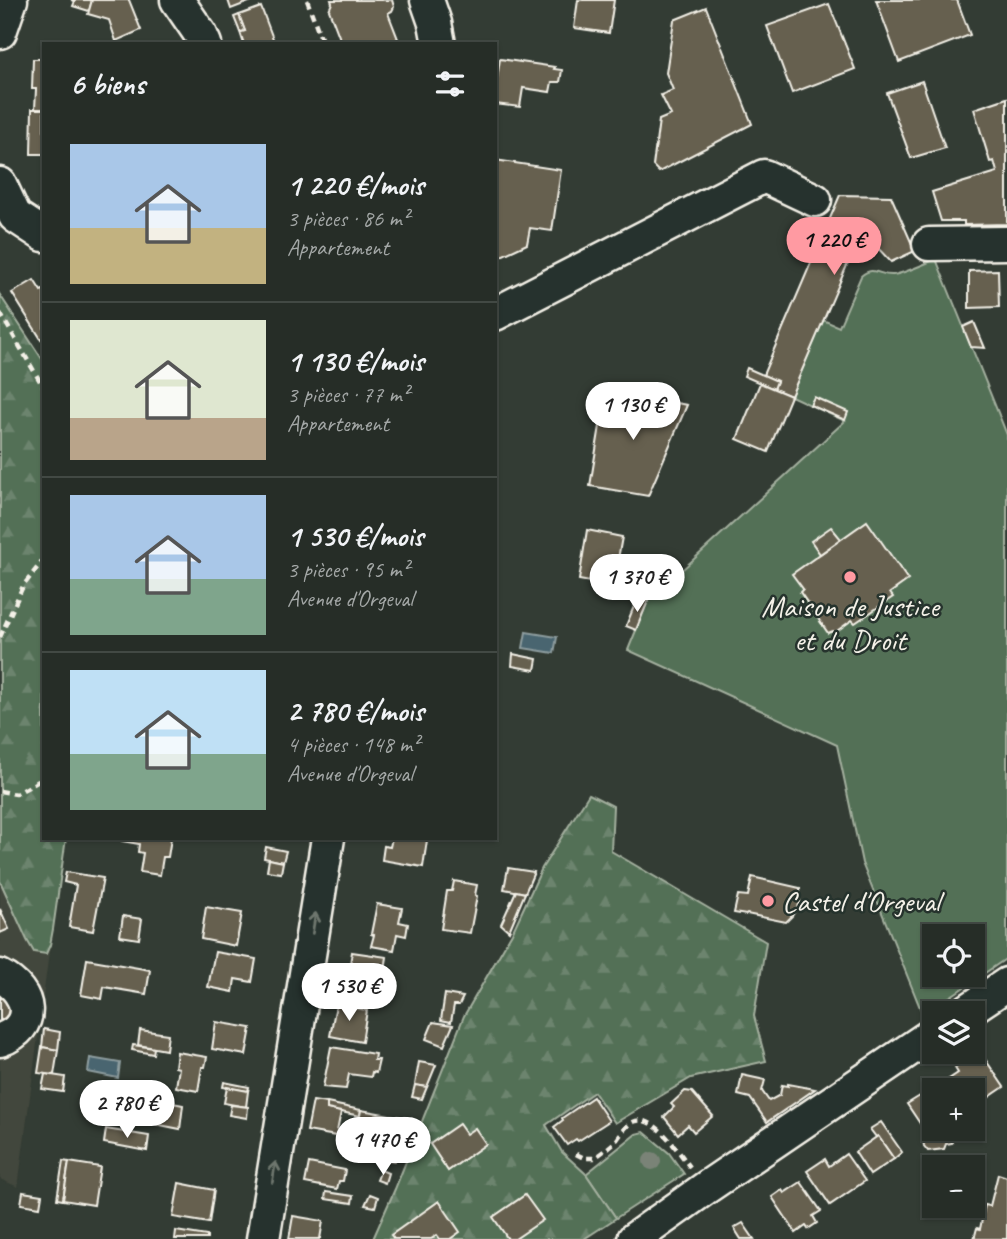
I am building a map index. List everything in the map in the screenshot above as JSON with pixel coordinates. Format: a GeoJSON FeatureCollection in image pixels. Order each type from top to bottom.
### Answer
{"type":"FeatureCollection","features":[{"type":"Feature","properties":{"kind":"street"},"geometry":{"type":"LineString","coordinates":[[0,32],[11,0]]}},
{"type":"Feature","properties":{"kind":"street"},"geometry":{"type":"LineString","coordinates":[[177,0],[204,42]]}},
{"type":"Feature","properties":{"kind":"street"},"geometry":{"type":"LineString","coordinates":[[427,0],[439,42]]}},
{"type":"Feature","properties":{"kind":"street"},"geometry":{"type":"LineString","coordinates":[[497,313],[764,176],[815,200]]}},
{"type":"Feature","properties":{"kind":"street"},"geometry":{"type":"LineString","coordinates":[[0,184],[15,216],[42,234]]}},
{"type":"Feature","properties":{"kind":"street"},"geometry":{"type":"LineString","coordinates":[[929,244],[1007,243]]}},
{"type":"Feature","properties":{"kind":"street"},"geometry":{"type":"LineString","coordinates":[[263,1239],[328,840]]}},
{"type":"Feature","properties":{"kind":"street"},"geometry":{"type":"LineString","coordinates":[[0,976],[18,988],[26,1003],[23,1024],[11,1036],[0,1040]]}},
{"type":"Feature","properties":{"kind":"street"},"geometry":{"type":"LineString","coordinates":[[982,1001],[1007,984]]}},
{"type":"Feature","properties":{"kind":"street"},"geometry":{"type":"LineString","coordinates":[[634,1239],[922,1042]]}},
{"type":"Feature","properties":{"kind":"path"},"geometry":{"type":"LineString","coordinates":[[307,0],[322,42]]}},
{"type":"Feature","properties":{"kind":"path"},"geometry":{"type":"LineString","coordinates":[[0,313],[42,385]]}},
{"type":"Feature","properties":{"kind":"path"},"geometry":{"type":"LineString","coordinates":[[0,637],[23,586],[42,562]]}},
{"type":"Feature","properties":{"kind":"path"},"geometry":{"type":"LineString","coordinates":[[0,791],[16,794],[42,779]]}},
{"type":"Feature","properties":{"kind":"path"},"geometry":{"type":"LineString","coordinates":[[576,1154],[584,1158],[594,1158],[616,1140],[629,1124],[640,1120],[652,1123],[707,1187]]}},
{"type":"Feature","properties":{"kind":"shaded area"},"geometry":{"type":"Polygon","coordinates":[[[0,881],[34,952],[46,954],[50,945],[18,1187],[0,1179],[0,881]]]}},
{"type":"Feature","properties":{"kind":"green space"},"geometry":{"type":"Polygon","coordinates":[[[936,259],[1007,435],[1007,958],[985,973],[985,924],[922,924],[922,987],[964,987],[944,1001],[922,1001],[922,1013],[862,863],[837,745],[628,650],[648,601],[845,421],[791,396],[823,320],[839,327],[861,276],[866,273],[873,271],[893,275],[936,259]]]}},
{"type":"Feature","properties":{"kind":"green space"},"geometry":{"type":"Polygon","coordinates":[[[0,295],[42,359],[42,840],[66,840],[53,929],[46,954],[34,952],[0,881],[0,295]]]}},
{"type":"Feature","properties":{"kind":"green space"},"geometry":{"type":"Polygon","coordinates":[[[589,794],[613,806],[611,851],[766,942],[754,1016],[766,1061],[691,1078],[615,1123],[594,1092],[546,1125],[562,1152],[586,1174],[616,1218],[584,1239],[373,1239],[464,1016],[512,933],[542,868],[589,794]]]}},
{"type":"Feature","properties":{"kind":"green space"},"geometry":{"type":"Polygon","coordinates":[[[644,1132],[669,1153],[684,1174],[616,1218],[586,1174],[636,1134],[644,1132]]]}},
{"type":"Feature","properties":{"kind":"water"},"geometry":{"type":"Polygon","coordinates":[[[526,632],[557,637],[554,653],[523,648],[526,632]]]}},
{"type":"Feature","properties":{"kind":"water"},"geometry":{"type":"Polygon","coordinates":[[[90,1058],[120,1063],[118,1078],[88,1072],[90,1058]]]}},
{"type":"Feature","properties":{"kind":"building"},"geometry":{"type":"Polygon","coordinates":[[[71,0],[92,0],[89,11],[73,6],[75,1],[71,0]]]}},
{"type":"Feature","properties":{"kind":"building"},"geometry":{"type":"Polygon","coordinates":[[[92,0],[129,0],[141,30],[116,41],[109,20],[88,14],[92,0]]]}},
{"type":"Feature","properties":{"kind":"building"},"geometry":{"type":"Polygon","coordinates":[[[228,0],[254,0],[231,9],[228,0]]]}},
{"type":"Feature","properties":{"kind":"building"},"geometry":{"type":"Polygon","coordinates":[[[331,0],[392,0],[394,7],[388,13],[398,39],[393,42],[341,42],[329,10],[331,0]]]}},
{"type":"Feature","properties":{"kind":"building"},"geometry":{"type":"Polygon","coordinates":[[[578,0],[614,0],[609,33],[574,28],[578,0]]]}},
{"type":"Feature","properties":{"kind":"building"},"geometry":{"type":"Polygon","coordinates":[[[876,0],[957,0],[970,35],[899,62],[876,0]]]}},
{"type":"Feature","properties":{"kind":"building"},"geometry":{"type":"Polygon","coordinates":[[[829,4],[855,69],[792,93],[767,26],[829,4]]]}},
{"type":"Feature","properties":{"kind":"building"},"geometry":{"type":"Polygon","coordinates":[[[261,7],[274,42],[243,42],[240,32],[245,31],[239,15],[261,7]]]}},
{"type":"Feature","properties":{"kind":"building"},"geometry":{"type":"Polygon","coordinates":[[[706,7],[752,124],[659,172],[653,166],[659,120],[671,115],[661,95],[673,90],[666,73],[674,20],[706,7]]]}},
{"type":"Feature","properties":{"kind":"building"},"geometry":{"type":"Polygon","coordinates":[[[239,15],[245,31],[240,32],[234,17],[239,15]]]}},
{"type":"Feature","properties":{"kind":"building"},"geometry":{"type":"Polygon","coordinates":[[[33,59],[42,59],[42,109],[35,109],[36,89],[32,89],[33,59]]]}},
{"type":"Feature","properties":{"kind":"building"},"geometry":{"type":"Polygon","coordinates":[[[500,59],[562,70],[560,82],[552,82],[550,92],[523,88],[520,107],[497,104],[500,59]]]}},
{"type":"Feature","properties":{"kind":"building"},"geometry":{"type":"Polygon","coordinates":[[[922,81],[945,148],[911,158],[887,93],[922,81]]]}},
{"type":"Feature","properties":{"kind":"building"},"geometry":{"type":"Polygon","coordinates":[[[1007,98],[1007,224],[964,225],[964,221],[941,221],[932,192],[997,172],[994,161],[990,162],[974,109],[1007,98]]]}},
{"type":"Feature","properties":{"kind":"building"},"geometry":{"type":"Polygon","coordinates":[[[32,109],[42,109],[42,154],[31,154],[32,109]]]}},
{"type":"Feature","properties":{"kind":"building"},"geometry":{"type":"Polygon","coordinates":[[[497,160],[561,170],[552,231],[530,228],[527,244],[497,258],[497,160]]]}},
{"type":"Feature","properties":{"kind":"building"},"geometry":{"type":"Polygon","coordinates":[[[840,195],[891,196],[915,251],[891,262],[877,247],[857,242],[791,396],[774,389],[777,381],[763,375],[840,195]]]}},
{"type":"Feature","properties":{"kind":"building"},"geometry":{"type":"Polygon","coordinates":[[[998,270],[999,307],[969,308],[969,271],[998,270]]]}},
{"type":"Feature","properties":{"kind":"building"},"geometry":{"type":"Polygon","coordinates":[[[34,280],[42,290],[41,339],[12,293],[34,280]]]}},
{"type":"Feature","properties":{"kind":"building"},"geometry":{"type":"Polygon","coordinates":[[[974,322],[985,348],[971,347],[963,327],[974,322]]]}},
{"type":"Feature","properties":{"kind":"building"},"geometry":{"type":"Polygon","coordinates":[[[747,368],[777,381],[774,389],[744,376],[747,368]]]}},
{"type":"Feature","properties":{"kind":"building"},"geometry":{"type":"Polygon","coordinates":[[[760,383],[791,396],[768,452],[737,439],[760,383]]]}},
{"type":"Feature","properties":{"kind":"building"},"geometry":{"type":"Polygon","coordinates":[[[606,390],[687,405],[648,496],[590,486],[606,390]]]}},
{"type":"Feature","properties":{"kind":"building"},"geometry":{"type":"Polygon","coordinates":[[[814,397],[848,412],[845,420],[810,405],[814,397]]]}},
{"type":"Feature","properties":{"kind":"building","name":"Maison de Justice et du Droit"},"geometry":{"type":"Polygon","coordinates":[[[867,521],[908,580],[890,593],[893,597],[855,623],[852,620],[834,633],[828,633],[800,592],[803,589],[792,574],[867,521]]]}},
{"type":"Feature","properties":{"kind":"building"},"geometry":{"type":"Polygon","coordinates":[[[831,527],[841,539],[820,554],[811,541],[831,527]]]}},
{"type":"Feature","properties":{"kind":"building"},"geometry":{"type":"Polygon","coordinates":[[[587,530],[622,537],[613,586],[579,580],[587,530]]]}},
{"type":"Feature","properties":{"kind":"building"},"geometry":{"type":"Polygon","coordinates":[[[637,599],[648,601],[636,630],[626,626],[637,599]]]}},
{"type":"Feature","properties":{"kind":"building"},"geometry":{"type":"Polygon","coordinates":[[[513,654],[537,659],[535,670],[512,666],[513,654]]]}},
{"type":"Feature","properties":{"kind":"building"},"geometry":{"type":"Polygon","coordinates":[[[171,840],[168,857],[163,857],[160,875],[140,872],[143,853],[138,852],[139,844],[122,841],[171,840]]]}},
{"type":"Feature","properties":{"kind":"building"},"geometry":{"type":"Polygon","coordinates":[[[392,840],[427,840],[423,867],[382,860],[384,846],[390,847],[392,840]]]}},
{"type":"Feature","properties":{"kind":"building"},"geometry":{"type":"Polygon","coordinates":[[[266,847],[286,851],[283,862],[264,858],[266,847]]]}},
{"type":"Feature","properties":{"kind":"building"},"geometry":{"type":"Polygon","coordinates":[[[269,859],[283,862],[281,873],[267,871],[269,859]]]}},
{"type":"Feature","properties":{"kind":"building"},"geometry":{"type":"Polygon","coordinates":[[[508,868],[534,872],[525,893],[504,889],[508,868]]]}},
{"type":"Feature","properties":{"kind":"building"},"geometry":{"type":"Polygon","coordinates":[[[66,872],[103,878],[93,931],[69,927],[76,885],[64,882],[66,872]]]}},
{"type":"Feature","properties":{"kind":"building","name":"Castel d'Orgeval"},"geometry":{"type":"Polygon","coordinates":[[[752,877],[800,888],[800,903],[786,922],[734,913],[738,895],[748,896],[752,877]]]}},
{"type":"Feature","properties":{"kind":"building"},"geometry":{"type":"Polygon","coordinates":[[[454,881],[477,885],[470,933],[441,929],[447,891],[452,891],[454,881]]]}},
{"type":"Feature","properties":{"kind":"building"},"geometry":{"type":"Polygon","coordinates":[[[516,891],[525,893],[509,931],[501,924],[516,891]]]}},
{"type":"Feature","properties":{"kind":"building"},"geometry":{"type":"Polygon","coordinates":[[[377,904],[402,908],[399,922],[408,924],[406,936],[397,934],[394,950],[371,946],[377,904]]]}},
{"type":"Feature","properties":{"kind":"building"},"geometry":{"type":"Polygon","coordinates":[[[206,907],[242,913],[236,946],[201,939],[206,907]]]}},
{"type":"Feature","properties":{"kind":"building"},"geometry":{"type":"Polygon","coordinates":[[[0,909],[9,929],[0,933],[0,909]]]}},
{"type":"Feature","properties":{"kind":"building"},"geometry":{"type":"Polygon","coordinates":[[[123,916],[142,919],[139,939],[120,936],[123,916]]]}},
{"type":"Feature","properties":{"kind":"building"},"geometry":{"type":"Polygon","coordinates":[[[215,952],[256,959],[252,982],[235,979],[233,992],[208,987],[215,952]]]}},
{"type":"Feature","properties":{"kind":"building"},"geometry":{"type":"Polygon","coordinates":[[[352,952],[387,957],[380,1000],[345,994],[352,952]]]}},
{"type":"Feature","properties":{"kind":"building"},"geometry":{"type":"Polygon","coordinates":[[[87,959],[150,970],[146,994],[104,987],[102,999],[81,995],[87,959]]]}},
{"type":"Feature","properties":{"kind":"building"},"geometry":{"type":"Polygon","coordinates":[[[0,992],[11,1007],[11,1018],[0,1031],[0,992]]]}},
{"type":"Feature","properties":{"kind":"building"},"geometry":{"type":"Polygon","coordinates":[[[445,994],[463,997],[459,1005],[454,1005],[451,1022],[441,1020],[445,994]]]}},
{"type":"Feature","properties":{"kind":"building"},"geometry":{"type":"Polygon","coordinates":[[[336,1005],[367,1010],[362,1042],[330,1036],[336,1005]]]}},
{"type":"Feature","properties":{"kind":"building"},"geometry":{"type":"Polygon","coordinates":[[[216,1022],[251,1028],[246,1055],[212,1049],[216,1022]]]}},
{"type":"Feature","properties":{"kind":"building"},"geometry":{"type":"Polygon","coordinates":[[[433,1022],[453,1025],[444,1046],[426,1039],[433,1022]]]}},
{"type":"Feature","properties":{"kind":"building"},"geometry":{"type":"Polygon","coordinates":[[[44,1029],[60,1032],[58,1050],[42,1047],[44,1029]]]}},
{"type":"Feature","properties":{"kind":"building"},"geometry":{"type":"Polygon","coordinates":[[[140,1030],[168,1034],[166,1050],[138,1045],[140,1030]]]}},
{"type":"Feature","properties":{"kind":"building"},"geometry":{"type":"Polygon","coordinates":[[[133,1045],[154,1048],[153,1054],[132,1050],[133,1045]]]}},
{"type":"Feature","properties":{"kind":"building"},"geometry":{"type":"Polygon","coordinates":[[[42,1047],[58,1050],[54,1075],[38,1073],[42,1047]]]}},
{"type":"Feature","properties":{"kind":"building"},"geometry":{"type":"Polygon","coordinates":[[[331,1047],[375,1054],[374,1060],[379,1060],[376,1073],[372,1072],[371,1077],[349,1074],[346,1089],[323,1087],[331,1047]]]}},
{"type":"Feature","properties":{"kind":"building"},"geometry":{"type":"Polygon","coordinates":[[[177,1052],[207,1057],[205,1067],[202,1067],[198,1091],[176,1087],[179,1068],[175,1067],[177,1052]]]}},
{"type":"Feature","properties":{"kind":"building"},"geometry":{"type":"Polygon","coordinates":[[[985,1059],[1004,1087],[985,1100],[985,1078],[950,1078],[958,1073],[955,1068],[961,1064],[985,1064],[985,1059]]]}},
{"type":"Feature","properties":{"kind":"building"},"geometry":{"type":"Polygon","coordinates":[[[419,1062],[436,1065],[427,1087],[415,1085],[419,1062]]]}},
{"type":"Feature","properties":{"kind":"building"},"geometry":{"type":"Polygon","coordinates":[[[45,1074],[65,1077],[63,1092],[42,1089],[45,1074]]]}},
{"type":"Feature","properties":{"kind":"building"},"geometry":{"type":"Polygon","coordinates":[[[742,1075],[765,1080],[762,1091],[769,1101],[780,1095],[782,1085],[815,1089],[767,1122],[750,1098],[738,1095],[742,1075]]]}},
{"type":"Feature","properties":{"kind":"building"},"geometry":{"type":"Polygon","coordinates":[[[224,1082],[249,1087],[248,1091],[223,1087],[224,1082]]]}},
{"type":"Feature","properties":{"kind":"building"},"geometry":{"type":"Polygon","coordinates":[[[415,1085],[427,1087],[422,1099],[412,1097],[415,1085]]]}},
{"type":"Feature","properties":{"kind":"building"},"geometry":{"type":"Polygon","coordinates":[[[227,1087],[248,1091],[246,1107],[224,1103],[227,1087]]]}},
{"type":"Feature","properties":{"kind":"building"},"geometry":{"type":"Polygon","coordinates":[[[145,1090],[155,1092],[155,1098],[183,1105],[180,1129],[150,1123],[150,1119],[136,1117],[140,1095],[145,1096],[145,1090]]]}},
{"type":"Feature","properties":{"kind":"building"},"geometry":{"type":"Polygon","coordinates":[[[685,1091],[692,1092],[713,1116],[694,1132],[688,1125],[678,1134],[664,1117],[674,1107],[671,1104],[685,1091]]]}},
{"type":"Feature","properties":{"kind":"building"},"geometry":{"type":"Polygon","coordinates":[[[920,1096],[922,1099],[922,1132],[921,1125],[907,1104],[920,1096]]]}},
{"type":"Feature","properties":{"kind":"building"},"geometry":{"type":"Polygon","coordinates":[[[593,1097],[609,1121],[567,1145],[554,1127],[562,1118],[593,1097]]]}},
{"type":"Feature","properties":{"kind":"building"},"geometry":{"type":"Polygon","coordinates":[[[313,1101],[327,1103],[327,1109],[341,1112],[336,1136],[307,1131],[313,1101]]]}},
{"type":"Feature","properties":{"kind":"building"},"geometry":{"type":"Polygon","coordinates":[[[327,1103],[361,1110],[360,1116],[327,1109],[327,1103]]]}},
{"type":"Feature","properties":{"kind":"building"},"geometry":{"type":"Polygon","coordinates":[[[231,1105],[248,1107],[247,1118],[229,1115],[231,1105]]]}},
{"type":"Feature","properties":{"kind":"building"},"geometry":{"type":"Polygon","coordinates":[[[361,1110],[413,1119],[408,1130],[359,1121],[361,1110]]]}},
{"type":"Feature","properties":{"kind":"building"},"geometry":{"type":"Polygon","coordinates":[[[881,1122],[902,1152],[894,1159],[870,1129],[881,1122]]]}},
{"type":"Feature","properties":{"kind":"building"},"geometry":{"type":"Polygon","coordinates":[[[459,1124],[466,1134],[475,1128],[486,1144],[448,1171],[430,1144],[459,1124]]]}},
{"type":"Feature","properties":{"kind":"building"},"geometry":{"type":"Polygon","coordinates":[[[106,1129],[149,1136],[147,1151],[104,1143],[106,1129]]]}},
{"type":"Feature","properties":{"kind":"building"},"geometry":{"type":"Polygon","coordinates":[[[878,1136],[894,1159],[870,1175],[855,1152],[878,1136]]]}},
{"type":"Feature","properties":{"kind":"building"},"geometry":{"type":"Polygon","coordinates":[[[923,1141],[952,1143],[946,1144],[944,1149],[928,1151],[923,1141]]]}},
{"type":"Feature","properties":{"kind":"building"},"geometry":{"type":"Polygon","coordinates":[[[378,1149],[398,1153],[394,1161],[376,1158],[378,1149]]]}},
{"type":"Feature","properties":{"kind":"building"},"geometry":{"type":"Polygon","coordinates":[[[846,1154],[865,1181],[830,1205],[807,1171],[825,1159],[829,1166],[846,1154]]]}},
{"type":"Feature","properties":{"kind":"building"},"geometry":{"type":"Polygon","coordinates":[[[63,1161],[69,1162],[63,1200],[57,1199],[63,1161]]]}},
{"type":"Feature","properties":{"kind":"building"},"geometry":{"type":"Polygon","coordinates":[[[69,1162],[100,1167],[94,1205],[63,1200],[69,1162]]]}},
{"type":"Feature","properties":{"kind":"building"},"geometry":{"type":"Polygon","coordinates":[[[309,1163],[345,1170],[343,1181],[339,1181],[337,1189],[305,1183],[309,1163]]]}},
{"type":"Feature","properties":{"kind":"building"},"geometry":{"type":"Polygon","coordinates":[[[381,1170],[388,1173],[385,1183],[377,1180],[381,1170]]]}},
{"type":"Feature","properties":{"kind":"building"},"geometry":{"type":"Polygon","coordinates":[[[998,1174],[1007,1177],[1007,1239],[974,1239],[977,1228],[980,1229],[982,1218],[985,1218],[985,1205],[990,1206],[998,1174]]]}},
{"type":"Feature","properties":{"kind":"building"},"geometry":{"type":"Polygon","coordinates":[[[801,1182],[821,1211],[813,1216],[817,1223],[796,1233],[772,1197],[801,1182]]]}},
{"type":"Feature","properties":{"kind":"building"},"geometry":{"type":"Polygon","coordinates":[[[179,1183],[214,1190],[209,1223],[173,1217],[179,1183]]]}},
{"type":"Feature","properties":{"kind":"building"},"geometry":{"type":"Polygon","coordinates":[[[23,1192],[42,1195],[40,1207],[21,1204],[23,1192]]]}},
{"type":"Feature","properties":{"kind":"building"},"geometry":{"type":"Polygon","coordinates":[[[326,1192],[353,1196],[352,1203],[325,1199],[326,1192]]]}},
{"type":"Feature","properties":{"kind":"building"},"geometry":{"type":"Polygon","coordinates":[[[370,1194],[378,1197],[375,1207],[365,1205],[370,1194]]]}},
{"type":"Feature","properties":{"kind":"building"},"geometry":{"type":"Polygon","coordinates":[[[525,1195],[543,1220],[515,1239],[508,1239],[493,1217],[525,1195]]]}},
{"type":"Feature","properties":{"kind":"building"},"geometry":{"type":"Polygon","coordinates":[[[439,1201],[460,1232],[450,1239],[440,1239],[437,1235],[431,1239],[394,1239],[391,1235],[439,1201]]]}},
{"type":"Feature","properties":{"kind":"building"},"geometry":{"type":"Polygon","coordinates":[[[293,1216],[323,1221],[320,1239],[289,1239],[293,1216]]]}},
{"type":"Feature","properties":{"kind":"building"},"geometry":{"type":"Polygon","coordinates":[[[743,1223],[754,1239],[741,1239],[734,1228],[743,1223]]]}},
{"type":"Feature","properties":{"kind":"building"},"geometry":{"type":"Polygon","coordinates":[[[176,1231],[207,1236],[207,1239],[175,1239],[176,1231]]]}},
{"type":"Feature","properties":{"kind":"place","name":"Maison de Justice et du Droit"},"geometry":{"type":"Point","coordinates":[850,577]}},
{"type":"Feature","properties":{"kind":"place","name":"Castel d'Orgeval"},"geometry":{"type":"Point","coordinates":[768,901]}}]}
